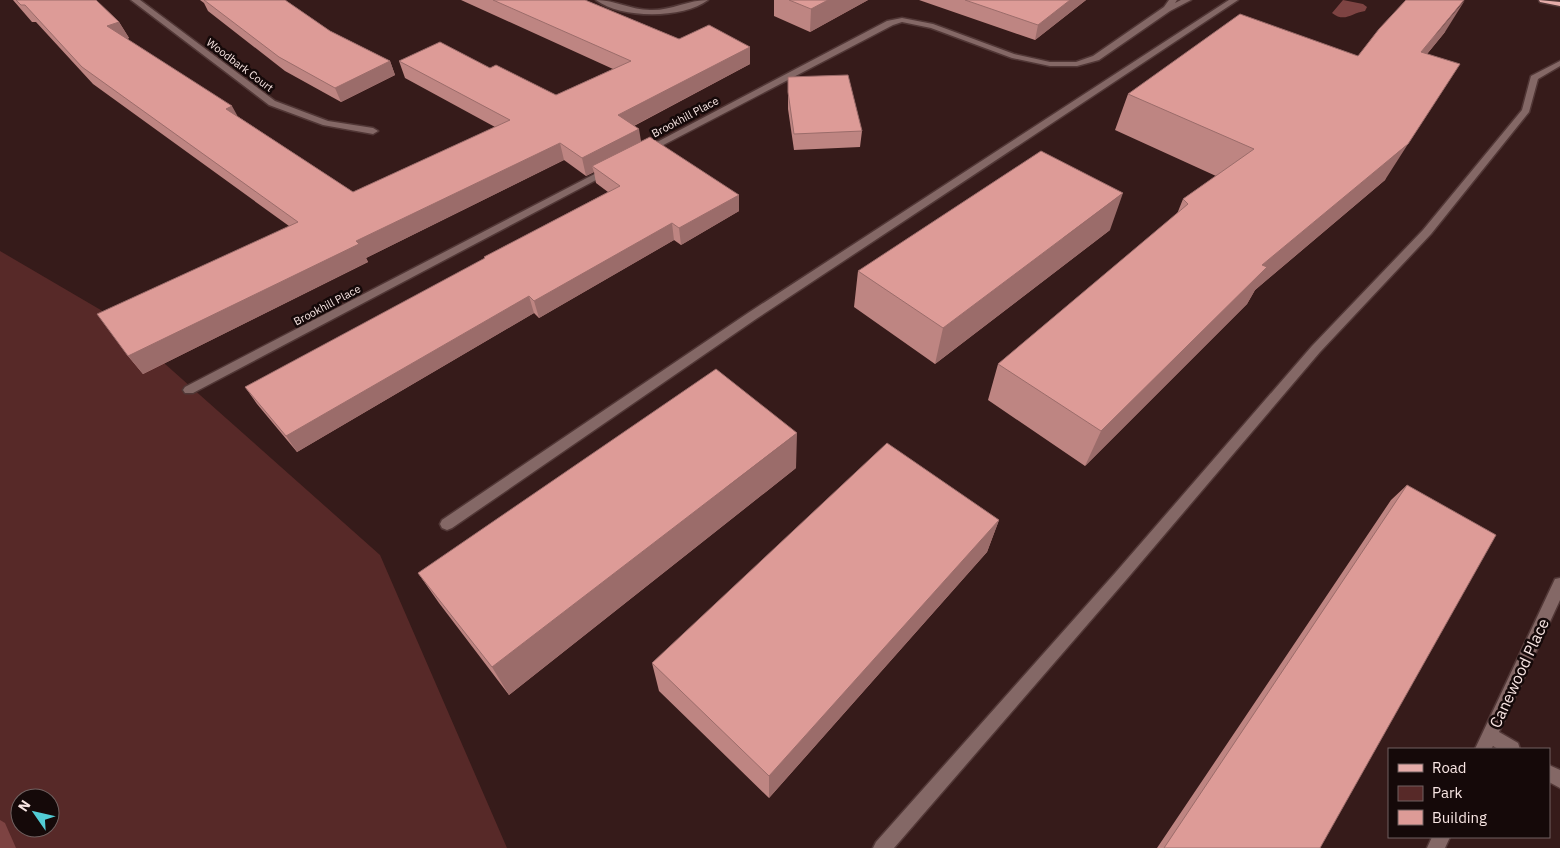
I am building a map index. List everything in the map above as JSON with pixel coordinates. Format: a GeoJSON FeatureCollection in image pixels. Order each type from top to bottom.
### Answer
{"type":"FeatureCollection","features":[{"type":"Feature","properties":{"kind":"main road"},"geometry":{"type":"LineString","coordinates":[[1543,0],[1560,4]]}},
{"type":"Feature","properties":{"kind":"street","name":"Woodbark Court"},"geometry":{"type":"LineString","coordinates":[[135,0],[272,103],[326,123],[373,131]]}},
{"type":"Feature","properties":{"kind":"street"},"geometry":{"type":"LineString","coordinates":[[600,0],[628,11],[656,14],[678,10],[704,0]]}},
{"type":"Feature","properties":{"kind":"street","name":"Brookhill Place"},"geometry":{"type":"LineString","coordinates":[[638,155],[890,22],[902,20],[933,26],[1012,56],[1050,64],[1077,64],[1096,58],[1167,9],[1173,0]]}},
{"type":"Feature","properties":{"kind":"street"},"geometry":{"type":"LineString","coordinates":[[1167,9],[1187,0]]}},
{"type":"Feature","properties":{"kind":"street"},"geometry":{"type":"LineString","coordinates":[[447,524],[752,316],[1234,0]]}},
{"type":"Feature","properties":{"kind":"street"},"geometry":{"type":"LineString","coordinates":[[882,848],[1121,576],[1316,349],[1427,232],[1526,110],[1534,78],[1560,63]]}},
{"type":"Feature","properties":{"kind":"street","name":"Brookhill Place"},"geometry":{"type":"LineString","coordinates":[[189,390],[620,164]]}},
{"type":"Feature","properties":{"kind":"street","name":"Canewood Place"},"geometry":{"type":"LineString","coordinates":[[1508,748],[1487,742],[1560,584]]}},
{"type":"Feature","properties":{"kind":"green space"},"geometry":{"type":"Polygon","coordinates":[[[0,251],[111,316],[380,555],[507,848],[0,848],[0,251]]]}},
{"type":"Feature","properties":{"kind":"shaded area"},"geometry":{"type":"Polygon","coordinates":[[[1343,0],[1363,4],[1367,7],[1365,11],[1344,17],[1337,16],[1332,13],[1343,0]]]}},
{"type":"Feature","properties":{"kind":"building"},"geometry":{"type":"Polygon","coordinates":[[[16,0],[96,0],[119,22],[107,26],[232,106],[226,109],[353,192],[510,120],[399,61],[440,42],[490,68],[496,65],[556,95],[631,61],[493,0],[585,0],[679,39],[709,25],[750,47],[618,115],[639,129],[582,158],[560,143],[356,241],[359,244],[128,356],[97,314],[298,222],[82,67],[25,5],[21,5],[16,0]]]}},
{"type":"Feature","properties":{"kind":"building"},"geometry":{"type":"Polygon","coordinates":[[[204,0],[285,0],[330,31],[390,61],[335,88],[279,57],[204,0]]]}},
{"type":"Feature","properties":{"kind":"building"},"geometry":{"type":"Polygon","coordinates":[[[789,0],[828,0],[811,9],[789,0]]]}},
{"type":"Feature","properties":{"kind":"building"},"geometry":{"type":"Polygon","coordinates":[[[965,0],[1070,0],[1038,25],[965,0]]]}},
{"type":"Feature","properties":{"kind":"building"},"geometry":{"type":"Polygon","coordinates":[[[1406,0],[1464,0],[1421,52],[1460,64],[1408,144],[1262,265],[1267,267],[1101,431],[998,364],[1188,204],[1183,199],[1254,149],[1128,94],[1240,14],[1358,56],[1379,29],[1406,0]]]}},
{"type":"Feature","properties":{"kind":"building"},"geometry":{"type":"Polygon","coordinates":[[[848,75],[862,131],[794,134],[788,92],[788,77],[848,75]]]}},
{"type":"Feature","properties":{"kind":"building"},"geometry":{"type":"Polygon","coordinates":[[[650,137],[739,195],[679,228],[672,223],[534,301],[529,296],[286,436],[245,387],[484,257],[620,186],[592,166],[650,137]]]}},
{"type":"Feature","properties":{"kind":"building"},"geometry":{"type":"Polygon","coordinates":[[[1041,151],[1123,193],[943,328],[858,271],[1041,151]]]}},
{"type":"Feature","properties":{"kind":"building"},"geometry":{"type":"Polygon","coordinates":[[[716,369],[797,433],[492,667],[418,573],[716,369]]]}},
{"type":"Feature","properties":{"kind":"building"},"geometry":{"type":"Polygon","coordinates":[[[887,443],[999,520],[769,776],[652,663],[887,443]]]}},
{"type":"Feature","properties":{"kind":"building"},"geometry":{"type":"Polygon","coordinates":[[[1407,485],[1496,535],[1320,848],[1164,848],[1407,485]]]}},
{"type":"Feature","properties":{"kind":"waterway"},"geometry":{"type":"LineString","coordinates":[[0,828],[8,848]]}}]}
